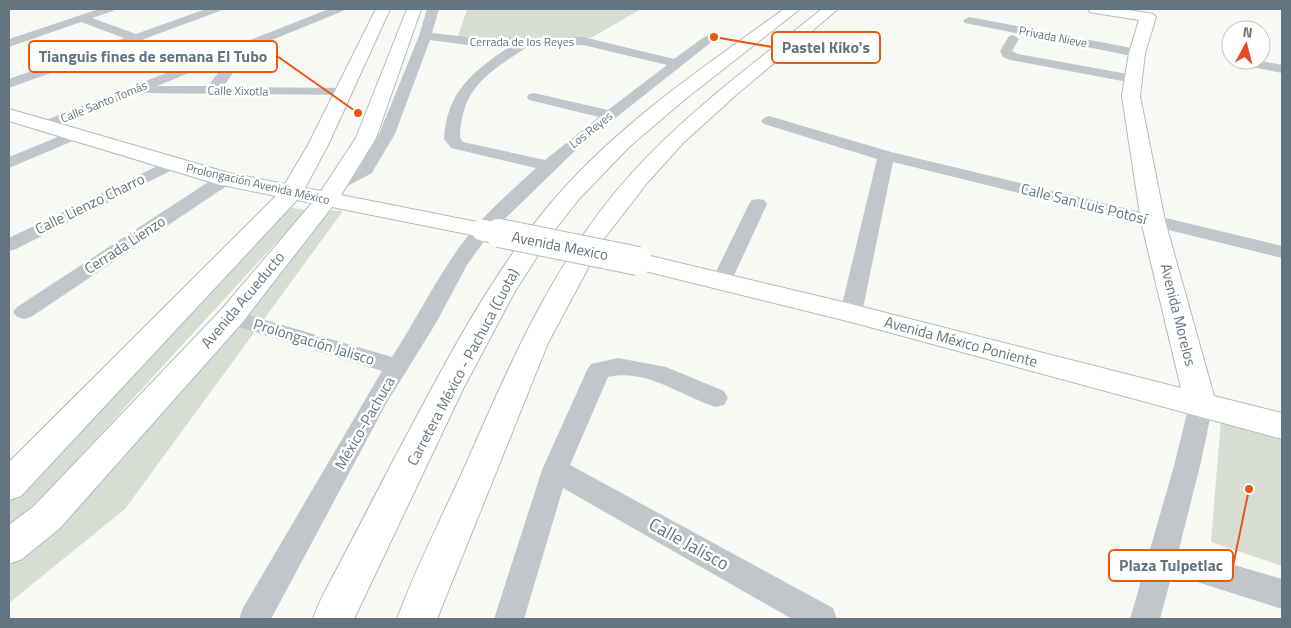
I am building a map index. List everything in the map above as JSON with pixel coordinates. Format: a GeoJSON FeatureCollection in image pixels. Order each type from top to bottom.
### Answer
{"type":"FeatureCollection","features":[{"type":"Feature","properties":{"kind":"main road"},"geometry":{"type":"LineString","coordinates":[[9,485],[292,192],[318,145],[383,9]]}},
{"type":"Feature","properties":{"kind":"main road","name":"Avenida Acueducto"},"geometry":{"type":"LineString","coordinates":[[9,547],[47,517],[231,317],[331,192],[366,138],[414,9]]}},
{"type":"Feature","properties":{"kind":"main road","name":"Carretera México - Pachuca (Cuota)"},"geometry":{"type":"LineString","coordinates":[[333,619],[455,375],[507,280],[541,232],[571,195],[607,157],[638,129],[716,66],[793,9]]}},
{"type":"Feature","properties":{"kind":"main road"},"geometry":{"type":"LineString","coordinates":[[417,619],[534,343],[570,274],[592,238],[639,178],[676,139],[730,91],[831,9]]}},
{"type":"Feature","properties":{"kind":"main road"},"geometry":{"type":"LineString","coordinates":[[1095,9],[1149,13]]}},
{"type":"Feature","properties":{"kind":"main road","name":"Avenida Morelos"},"geometry":{"type":"LineString","coordinates":[[1149,13],[1136,53],[1131,96],[1153,221],[1201,404]]}},
{"type":"Feature","properties":{"kind":"main road","name":"Prolongación Avenida México"},"geometry":{"type":"LineString","coordinates":[[9,115],[225,179],[292,192],[331,192],[482,230]]}},
{"type":"Feature","properties":{"kind":"main road","name":"Avenida Mexico"},"geometry":{"type":"LineString","coordinates":[[482,230],[638,261]]}},
{"type":"Feature","properties":{"kind":"main road","name":"Avenida México Poniente"},"geometry":{"type":"LineString","coordinates":[[638,261],[850,313],[1282,426]]}},
{"type":"Feature","properties":{"kind":"street"},"geometry":{"type":"LineString","coordinates":[[9,43],[110,9]]}},
{"type":"Feature","properties":{"kind":"street"},"geometry":{"type":"LineString","coordinates":[[9,84],[138,39],[216,9]]}},
{"type":"Feature","properties":{"kind":"street","name":"Calle Santo Tomás"},"geometry":{"type":"LineString","coordinates":[[46,126],[246,44],[339,9]]}},
{"type":"Feature","properties":{"kind":"street"},"geometry":{"type":"LineString","coordinates":[[331,192],[366,169],[387,134],[425,36],[433,9]]}},
{"type":"Feature","properties":{"kind":"street"},"geometry":{"type":"LineString","coordinates":[[80,18],[138,39]]}},
{"type":"Feature","properties":{"kind":"street","name":"Privada Nieve"},"geometry":{"type":"LineString","coordinates":[[969,21],[1136,53]]}},
{"type":"Feature","properties":{"kind":"street","name":"Cerrada de los Reyes"},"geometry":{"type":"LineString","coordinates":[[425,36],[460,42],[583,42],[677,64]]}},
{"type":"Feature","properties":{"kind":"street"},"geometry":{"type":"LineString","coordinates":[[1013,39],[1006,51],[1014,57],[1133,79]]}},
{"type":"Feature","properties":{"kind":"street","name":"Los Reyes"},"geometry":{"type":"LineString","coordinates":[[482,230],[548,166],[610,115],[708,40]]}},
{"type":"Feature","properties":{"kind":"street"},"geometry":{"type":"LineString","coordinates":[[526,42],[479,74],[461,94],[451,127],[452,139],[457,145],[548,166]]}},
{"type":"Feature","properties":{"kind":"street"},"geometry":{"type":"LineString","coordinates":[[212,90],[246,44]]}},
{"type":"Feature","properties":{"kind":"street","name":"Calle Xixotla"},"geometry":{"type":"LineString","coordinates":[[134,90],[342,92]]}},
{"type":"Feature","properties":{"kind":"street"},"geometry":{"type":"LineString","coordinates":[[534,97],[610,115]]}},
{"type":"Feature","properties":{"kind":"street","name":"Calle San Luis Potosí"},"geometry":{"type":"LineString","coordinates":[[769,120],[886,156],[1282,252]]}},
{"type":"Feature","properties":{"kind":"street"},"geometry":{"type":"LineString","coordinates":[[9,163],[75,135]]}},
{"type":"Feature","properties":{"kind":"street"},"geometry":{"type":"LineString","coordinates":[[850,313],[886,156]]}},
{"type":"Feature","properties":{"kind":"street","name":"Calle Lienzo Charro"},"geometry":{"type":"LineString","coordinates":[[9,244],[172,164]]}},
{"type":"Feature","properties":{"kind":"street","name":"Cerrada Lienzo"},"geometry":{"type":"LineString","coordinates":[[24,312],[225,179]]}},
{"type":"Feature","properties":{"kind":"street"},"geometry":{"type":"LineString","coordinates":[[721,282],[758,204]]}},
{"type":"Feature","properties":{"kind":"street","name":"México-Pachuca"},"geometry":{"type":"LineString","coordinates":[[254,619],[377,398],[425,323],[458,264],[482,230]]}},
{"type":"Feature","properties":{"kind":"street","name":"Prolongación Jalisco"},"geometry":{"type":"LineString","coordinates":[[231,317],[398,367]]}},
{"type":"Feature","properties":{"kind":"street"},"geometry":{"type":"LineString","coordinates":[[509,619],[555,470],[599,370],[618,366],[658,373],[716,398]]}},
{"type":"Feature","properties":{"kind":"street","name":"Avenida Morelos"},"geometry":{"type":"LineString","coordinates":[[1146,619],[1201,404]]}},
{"type":"Feature","properties":{"kind":"street","name":"Calle Jalisco"},"geometry":{"type":"LineString","coordinates":[[555,470],[822,619]]}},
{"type":"Feature","properties":{"kind":"street"},"geometry":{"type":"LineString","coordinates":[[1163,558],[1282,594]]}},
{"type":"Feature","properties":{"kind":"shaded area"},"geometry":{"type":"Polygon","coordinates":[[[467,9],[641,9],[591,38],[457,39],[467,9]]]}},
{"type":"Feature","properties":{"kind":"shaded area"},"geometry":{"type":"Polygon","coordinates":[[[287,207],[306,210],[53,486],[9,528],[9,497],[29,482],[287,207]]]}},
{"type":"Feature","properties":{"kind":"shaded area"},"geometry":{"type":"Polygon","coordinates":[[[326,210],[343,211],[125,509],[9,603],[9,561],[52,527],[326,210]]]}},
{"type":"Feature","properties":{"kind":"shaded area"},"geometry":{"type":"Polygon","coordinates":[[[1221,419],[1282,435],[1282,566],[1211,542],[1221,419]]]}},
{"type":"Feature","properties":{"kind":"place","name":"Pastel Kiko's"},"geometry":{"type":"Point","coordinates":[714,37]}},
{"type":"Feature","properties":{"kind":"place","name":"Tianguis fines de semana El Tubo"},"geometry":{"type":"Point","coordinates":[358,113]}},
{"type":"Feature","properties":{"kind":"place","name":"Plaza Tulpetlac"},"geometry":{"type":"Point","coordinates":[1249,489]}}]}
